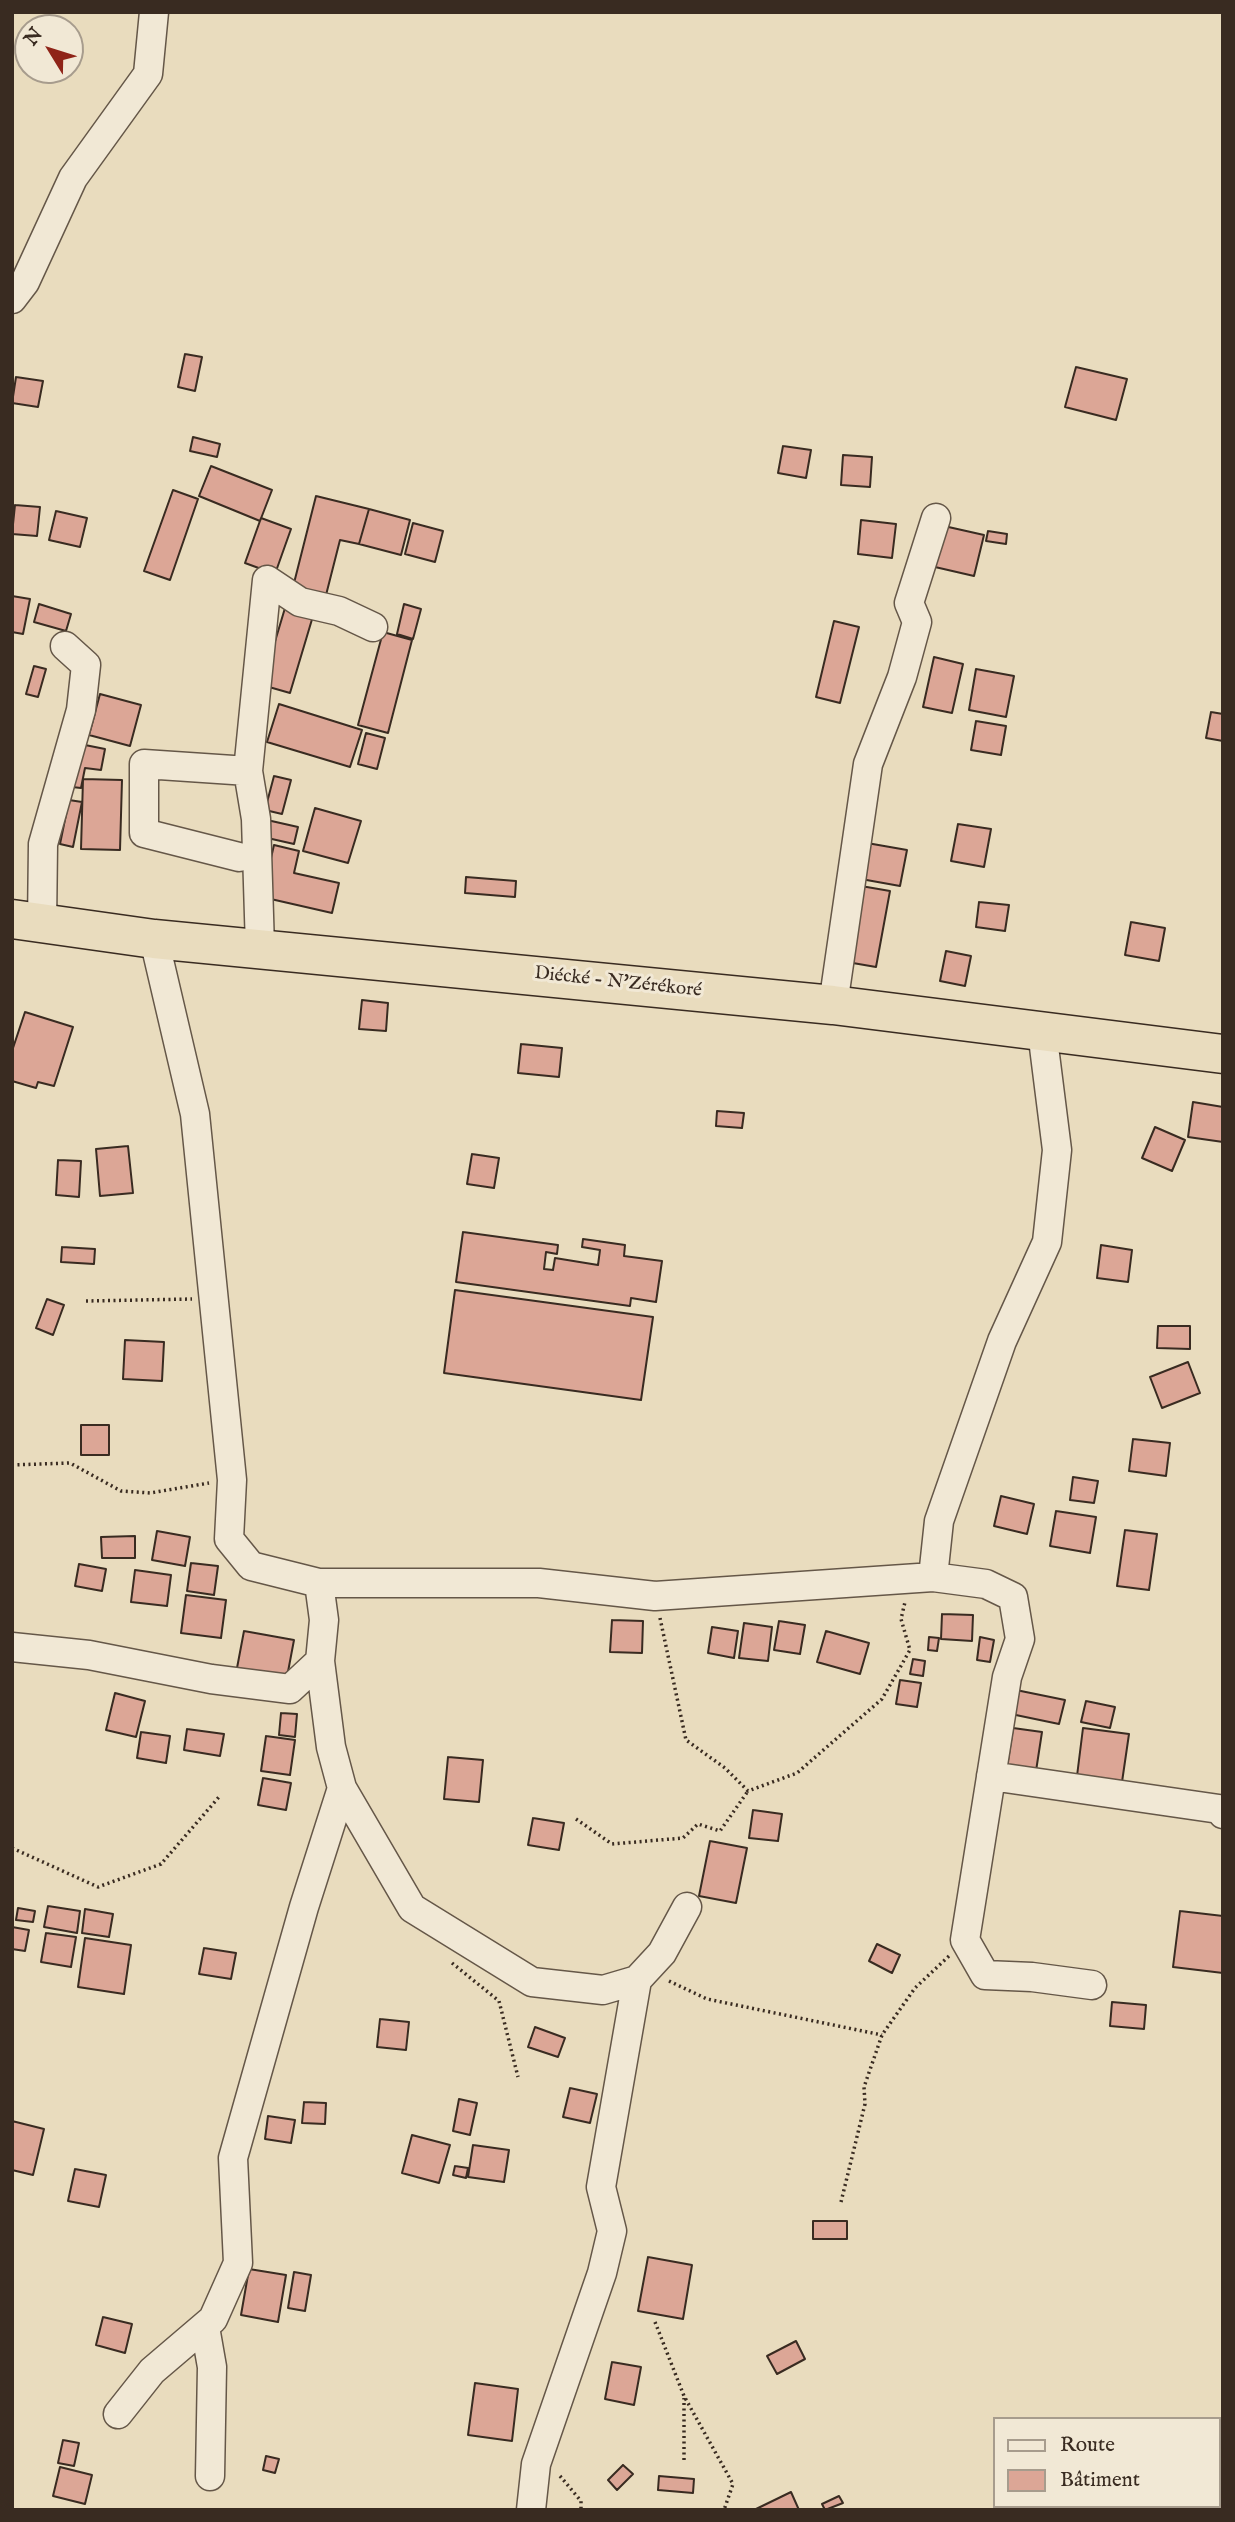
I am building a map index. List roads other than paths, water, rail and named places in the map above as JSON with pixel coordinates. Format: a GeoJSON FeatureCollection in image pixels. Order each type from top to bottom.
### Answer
{"type":"FeatureCollection","features":[{"type":"Feature","properties":{"kind":"highway","name":"Diécké - N'Zérékoré"},"geometry":{"type":"LineString","coordinates":[[27,922],[153,939],[833,1005],[1223,1054]]}},
{"type":"Feature","properties":{"kind":"street"},"geometry":{"type":"LineString","coordinates":[[12,299],[25,282],[73,178],[149,75],[154,12]]}},
{"type":"Feature","properties":{"kind":"street"},"geometry":{"type":"LineString","coordinates":[[833,1005],[868,764],[902,677],[917,622],[909,603],[936,518]]}},
{"type":"Feature","properties":{"kind":"street"},"geometry":{"type":"LineString","coordinates":[[260,948],[256,819],[248,771],[267,580],[300,602],[339,611],[373,627]]}},
{"type":"Feature","properties":{"kind":"street"},"geometry":{"type":"LineString","coordinates":[[27,922],[43,844],[81,709],[86,665],[65,646]]}},
{"type":"Feature","properties":{"kind":"street"},"geometry":{"type":"LineString","coordinates":[[239,857],[144,833],[144,764],[248,771]]}},
{"type":"Feature","properties":{"kind":"street"},"geometry":{"type":"LineString","coordinates":[[153,939],[195,1115],[232,1480],[229,1539],[251,1566],[319,1583],[539,1583],[655,1596],[922,1577],[986,1584],[1013,1597],[1020,1639],[1007,1677],[965,1940],[985,1975],[1032,1977],[1092,1985]]}},
{"type":"Feature","properties":{"kind":"street"},"geometry":{"type":"LineString","coordinates":[[922,1577],[1002,1341],[1047,1242],[1057,1150],[1042,1031]]}},
{"type":"Feature","properties":{"kind":"street"},"geometry":{"type":"LineString","coordinates":[[319,1583],[324,1620],[320,1661],[331,1746],[342,1788],[412,1908],[532,1982],[603,1990],[637,1980],[662,1953],[687,1907]]}},
{"type":"Feature","properties":{"kind":"street"},"geometry":{"type":"LineString","coordinates":[[12,1647],[89,1655],[211,1679],[290,1689],[320,1661]]}},
{"type":"Feature","properties":{"kind":"street"},"geometry":{"type":"LineString","coordinates":[[991,1776],[1219,1809],[1223,1814]]}},
{"type":"Feature","properties":{"kind":"street"},"geometry":{"type":"LineString","coordinates":[[118,2414],[152,2371],[213,2319],[238,2263],[233,2158],[304,1907],[342,1788]]}},
{"type":"Feature","properties":{"kind":"street"},"geometry":{"type":"LineString","coordinates":[[531,2510],[536,2464],[602,2273],[612,2231],[601,2188],[637,1980]]}},
{"type":"Feature","properties":{"kind":"street"},"geometry":{"type":"LineString","coordinates":[[205,2327],[212,2367],[210,2476]]}}]}
